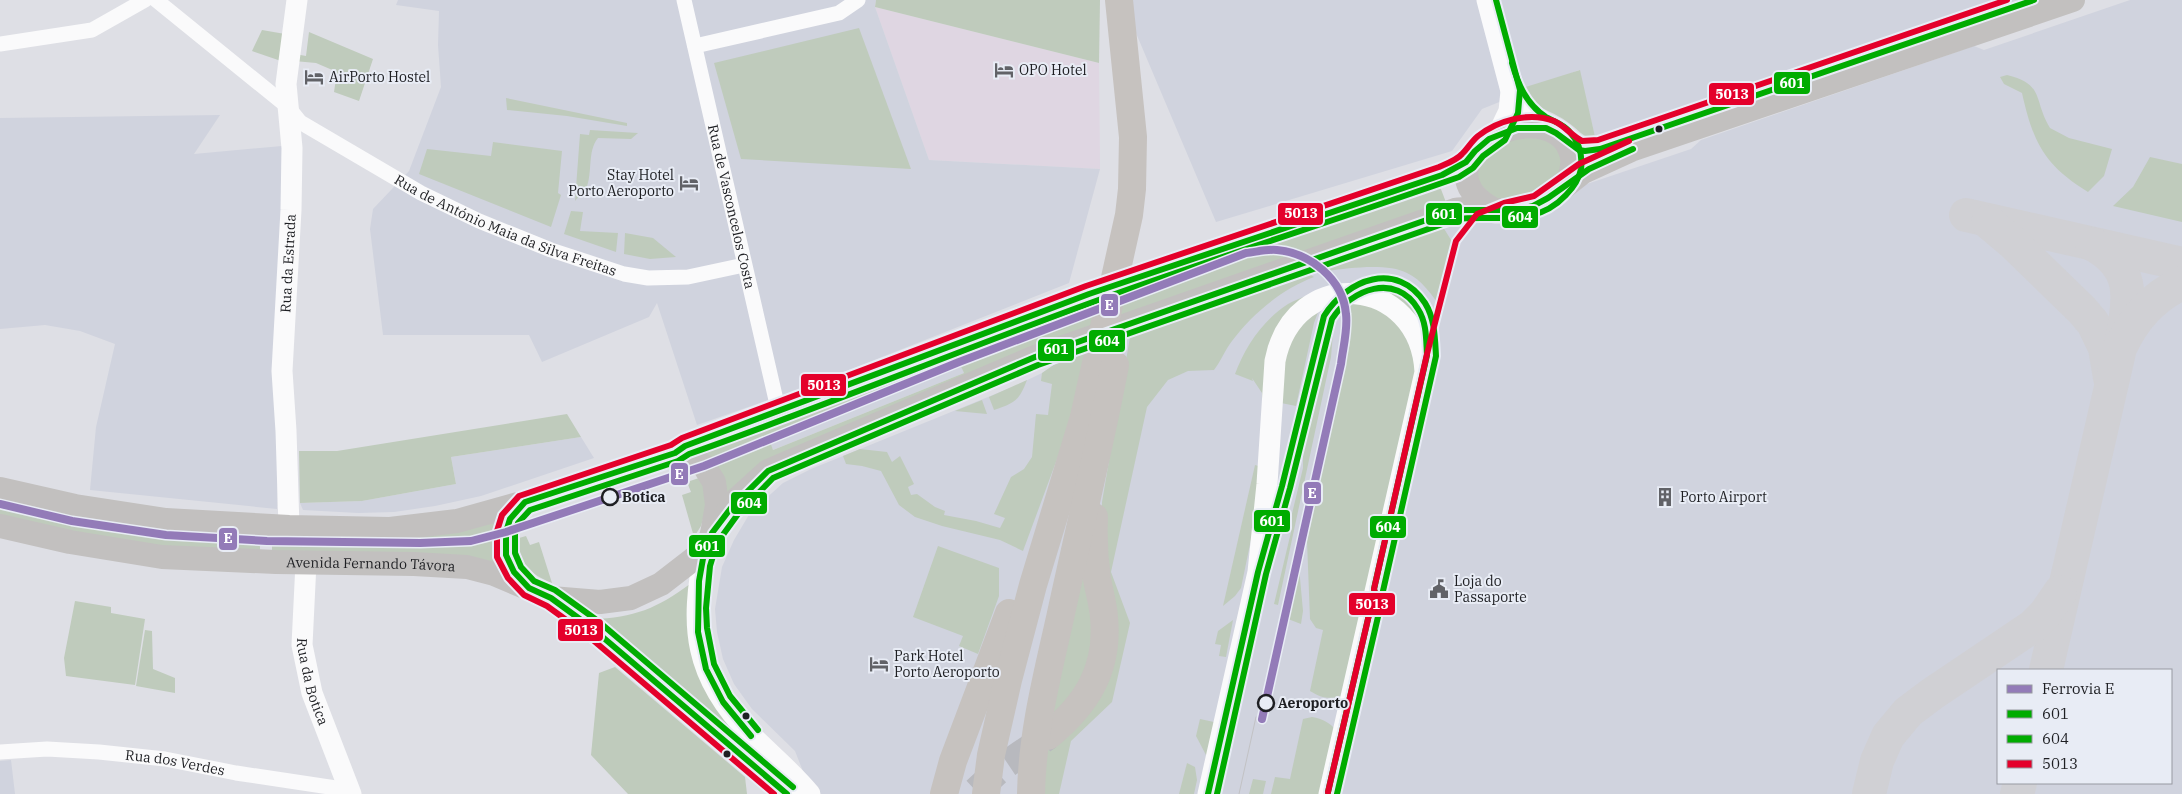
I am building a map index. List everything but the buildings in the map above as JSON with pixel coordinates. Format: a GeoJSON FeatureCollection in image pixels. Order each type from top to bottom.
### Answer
{"type":"FeatureCollection","features":[{"type":"Feature","properties":{"kind":"highway"},"geometry":{"type":"LineString","coordinates":[[1119,0],[1133,137],[1129,258]]}},
{"type":"Feature","properties":{"kind":"highway"},"geometry":{"type":"LineString","coordinates":[[979,793],[991,755],[1033,585],[1084,417],[1110,344],[1129,258],[1147,206],[1150,170],[1148,120],[1137,0]]}},
{"type":"Feature","properties":{"kind":"highway"},"geometry":{"type":"LineString","coordinates":[[1048,736],[1065,722],[1085,698],[1097,674],[1104,653],[1104,614],[1093,551],[1095,502],[1110,344]]}},
{"type":"Feature","properties":{"kind":"highway"},"geometry":{"type":"LineString","coordinates":[[1031,794],[1032,766],[1040,704],[1102,434]]}},
{"type":"Feature","properties":{"kind":"highway"},"geometry":{"type":"LineString","coordinates":[[944,794],[954,761],[1040,529],[1075,447]]}},
{"type":"Feature","properties":{"kind":"highway"},"geometry":{"type":"LineString","coordinates":[[1012,794],[1018,739],[1064,522],[1075,447]]}},
{"type":"Feature","properties":{"kind":"main road","name":"Rua da Estrada"},"geometry":{"type":"LineString","coordinates":[[289,527],[282,371],[291,210],[292,148],[286,84],[297,0]]}},
{"type":"Feature","properties":{"kind":"main road"},"geometry":{"type":"LineString","coordinates":[[1487,0],[1511,91],[1509,111],[1498,134]]}},
{"type":"Feature","properties":{"kind":"main road"},"geometry":{"type":"LineString","coordinates":[[1511,91],[1533,118],[1560,135],[1567,142],[1584,151],[1600,149],[2034,0]]}},
{"type":"Feature","properties":{"kind":"main road"},"geometry":{"type":"LineString","coordinates":[[1468,161],[1467,183],[1479,202],[1492,209],[1523,209],[1538,204],[1583,172],[1630,150],[2073,0]]}},
{"type":"Feature","properties":{"kind":"main road"},"geometry":{"type":"LineString","coordinates":[[0,488],[76,506],[148,518],[289,527],[390,529],[457,521],[525,502],[675,454],[685,446],[779,414],[891,368],[1092,293],[1442,175],[1468,161],[1484,142],[1498,134],[1519,127],[1547,128]]}},
{"type":"Feature","properties":{"kind":"main road"},"geometry":{"type":"LineString","coordinates":[[1564,187],[1570,177],[1574,159],[1567,142]]}},
{"type":"Feature","properties":{"kind":"main road","name":"Avenida Fernando Távora"},"geometry":{"type":"LineString","coordinates":[[0,526],[70,542],[162,557],[467,567],[494,574],[551,598],[600,602],[631,598],[661,584],[708,542],[736,500],[768,471],[1035,357],[1455,210],[1471,207],[1492,209]]}},
{"type":"Feature","properties":{"kind":"main road"},"geometry":{"type":"LineString","coordinates":[[1208,794],[1258,572],[1267,484],[1275,361],[1283,334],[1299,313],[1320,300],[1348,294],[1373,298],[1400,312],[1410,324],[1419,340],[1424,357],[1423,385],[1329,794]]}},
{"type":"Feature","properties":{"kind":"main road"},"geometry":{"type":"LineString","coordinates":[[675,454],[692,458],[704,466],[714,482],[717,505],[708,542],[696,620],[699,650],[710,681],[733,716],[752,737],[790,771],[810,794]]}},
{"type":"Feature","properties":{"kind":"main road"},"geometry":{"type":"LineString","coordinates":[[525,502],[510,519],[505,539],[506,555],[514,572],[529,588]]}},
{"type":"Feature","properties":{"kind":"main road","name":"Rua da Botica"},"geometry":{"type":"LineString","coordinates":[[306,563],[302,645],[312,693],[331,738],[350,792]]}},
{"type":"Feature","properties":{"kind":"main road"},"geometry":{"type":"LineString","coordinates":[[551,598],[625,655],[750,762],[779,792],[790,771]]}},
{"type":"Feature","properties":{"kind":"street"},"geometry":{"type":"LineString","coordinates":[[0,44],[92,30],[145,0]]}},
{"type":"Feature","properties":{"kind":"street","name":"Rua de António Maia da Silva Freitas"},"geometry":{"type":"LineString","coordinates":[[156,0],[288,107],[300,122],[421,193],[479,221],[551,250],[624,274],[648,278],[688,277],[744,265]]}},
{"type":"Feature","properties":{"kind":"street","name":"Rua de Vasconcelos Costa"},"geometry":{"type":"LineString","coordinates":[[684,0],[779,414]]}},
{"type":"Feature","properties":{"kind":"street"},"geometry":{"type":"LineString","coordinates":[[695,46],[839,13],[858,0]]}},
{"type":"Feature","properties":{"kind":"street","name":"Rua dos Verdes"},"geometry":{"type":"LineString","coordinates":[[0,752],[47,749],[165,759],[350,792]]}},
{"type":"Feature","properties":{"kind":"shaded area"},"geometry":{"type":"Polygon","coordinates":[[[398,0],[876,0],[875,7],[929,160],[1100,169],[1069,283],[811,385],[697,425],[657,303],[649,317],[542,362],[529,335],[383,335],[370,229],[373,209],[409,171],[441,87],[438,45],[439,11],[396,5],[398,0]]]}},
{"type":"Feature","properties":{"kind":"shaded area"},"geometry":{"type":"Polygon","coordinates":[[[1122,0],[2025,0],[1783,88],[1630,136],[1596,141],[1579,70],[1482,109],[1452,151],[1216,222],[1122,0]]]}},
{"type":"Feature","properties":{"kind":"shaded area"},"geometry":{"type":"Polygon","coordinates":[[[2130,0],[2182,0],[2182,794],[812,794],[795,751],[752,709],[734,684],[723,659],[717,632],[715,609],[722,567],[734,540],[750,513],[783,483],[811,469],[1015,386],[1042,373],[1064,358],[1130,338],[1461,221],[1473,218],[1495,224],[1506,224],[1543,216],[1565,203],[1581,186],[1691,149],[1701,140],[1974,46],[1984,50],[2130,0]]]}},
{"type":"Feature","properties":{"kind":"shaded area"},"geometry":{"type":"Polygon","coordinates":[[[875,7],[1099,63],[1100,169],[929,160],[875,7]]]}},
{"type":"Feature","properties":{"kind":"shaded area"},"geometry":{"type":"Polygon","coordinates":[[[220,115],[194,154],[282,146],[277,509],[90,490],[96,427],[115,344],[80,331],[45,325],[0,329],[0,118],[220,115]]]}},
{"type":"Feature","properties":{"kind":"shaded area"},"geometry":{"type":"Polygon","coordinates":[[[958,358],[964,373],[773,450],[767,437],[958,358]]]}},
{"type":"Feature","properties":{"kind":"shaded area"},"geometry":{"type":"Polygon","coordinates":[[[581,437],[594,458],[481,496],[435,506],[394,512],[358,513],[303,510],[300,503],[362,501],[456,484],[451,457],[581,437]]]}},
{"type":"Feature","properties":{"kind":"shaded area"},"geometry":{"type":"Polygon","coordinates":[[[11,760],[15,794],[0,794],[0,761],[11,760]]]}},
{"type":"Feature","properties":{"kind":"green space"},"geometry":{"type":"Polygon","coordinates":[[[876,0],[1100,0],[1099,63],[875,7],[876,0]]]}},
{"type":"Feature","properties":{"kind":"green space"},"geometry":{"type":"Polygon","coordinates":[[[859,28],[911,169],[741,159],[714,63],[859,28]]]}},
{"type":"Feature","properties":{"kind":"green space"},"geometry":{"type":"Polygon","coordinates":[[[262,30],[285,34],[281,61],[252,51],[262,30]]]}},
{"type":"Feature","properties":{"kind":"green space"},"geometry":{"type":"Polygon","coordinates":[[[309,32],[373,59],[359,101],[334,92],[337,72],[316,63],[294,61],[295,54],[306,56],[309,32]]]}},
{"type":"Feature","properties":{"kind":"green space"},"geometry":{"type":"Polygon","coordinates":[[[1580,70],[1596,141],[1583,135],[1570,124],[1537,105],[1527,96],[1522,88],[1580,70]]]}},
{"type":"Feature","properties":{"kind":"green space"},"geometry":{"type":"Polygon","coordinates":[[[2007,75],[2027,83],[2033,88],[2050,128],[2069,138],[2112,149],[2104,176],[2088,192],[2061,172],[2043,151],[2036,139],[2022,93],[2004,84],[2000,77],[2007,75]]]}},
{"type":"Feature","properties":{"kind":"green space"},"geometry":{"type":"Polygon","coordinates":[[[506,98],[627,123],[627,126],[567,116],[507,110],[506,98]]]}},
{"type":"Feature","properties":{"kind":"green space"},"geometry":{"type":"Polygon","coordinates":[[[590,130],[638,133],[631,139],[598,138],[592,149],[586,189],[575,201],[580,134],[589,135],[590,130]]]}},
{"type":"Feature","properties":{"kind":"green space"},"geometry":{"type":"Polygon","coordinates":[[[1518,136],[1558,141],[1563,174],[1531,197],[1493,200],[1475,177],[1482,155],[1518,136]]]}},
{"type":"Feature","properties":{"kind":"green space"},"geometry":{"type":"Polygon","coordinates":[[[493,142],[562,151],[558,193],[561,195],[551,227],[419,174],[427,149],[491,156],[493,142]]]}},
{"type":"Feature","properties":{"kind":"green space"},"geometry":{"type":"Polygon","coordinates":[[[2150,157],[2182,164],[2182,222],[2113,206],[2133,187],[2150,157]]]}},
{"type":"Feature","properties":{"kind":"green space"},"geometry":{"type":"Polygon","coordinates":[[[1439,184],[1447,205],[1158,303],[730,500],[695,452],[1096,298],[1439,184]],[[957,358],[768,436],[773,450],[964,373],[957,358]]]}},
{"type":"Feature","properties":{"kind":"green space"},"geometry":{"type":"Polygon","coordinates":[[[571,211],[583,212],[580,231],[618,233],[616,252],[564,234],[571,211]]]}},
{"type":"Feature","properties":{"kind":"green space"},"geometry":{"type":"Polygon","coordinates":[[[1443,227],[1456,248],[1442,309],[1422,284],[1412,276],[1399,270],[1368,267],[1328,271],[1325,267],[1443,227]]]}},
{"type":"Feature","properties":{"kind":"green space"},"geometry":{"type":"Polygon","coordinates":[[[625,233],[653,238],[676,257],[650,259],[624,254],[625,233]]]}},
{"type":"Feature","properties":{"kind":"green space"},"geometry":{"type":"Polygon","coordinates":[[[1309,274],[1314,277],[1279,295],[1249,321],[1230,344],[1214,370],[1188,371],[1168,380],[1147,407],[1111,572],[1130,623],[1112,702],[1071,741],[1059,794],[1041,794],[1045,749],[1099,694],[1102,502],[1130,337],[1309,274]]]}},
{"type":"Feature","properties":{"kind":"green space"},"geometry":{"type":"Polygon","coordinates":[[[1376,284],[1394,289],[1414,303],[1425,327],[1346,694],[1328,698],[1310,691],[1323,630],[1316,628],[1310,619],[1307,541],[1350,343],[1351,318],[1348,300],[1359,290],[1376,284]]]}},
{"type":"Feature","properties":{"kind":"green space"},"geometry":{"type":"Polygon","coordinates":[[[1335,286],[1320,307],[1314,323],[1296,406],[1262,402],[1262,393],[1252,378],[1253,381],[1235,374],[1250,344],[1263,326],[1279,310],[1305,296],[1335,286]]]}},
{"type":"Feature","properties":{"kind":"green space"},"geometry":{"type":"Polygon","coordinates":[[[1332,315],[1331,357],[1278,605],[1274,604],[1291,532],[1290,522],[1303,468],[1303,438],[1324,339],[1332,315]]]}},
{"type":"Feature","properties":{"kind":"green space"},"geometry":{"type":"Polygon","coordinates":[[[1087,350],[1080,397],[1023,551],[1000,540],[942,526],[915,517],[899,505],[881,471],[846,464],[843,456],[860,449],[887,452],[892,462],[900,456],[914,484],[908,487],[911,495],[917,494],[935,507],[945,511],[944,515],[1000,528],[1005,518],[994,514],[1011,477],[1024,469],[1032,457],[1036,414],[1048,415],[1052,384],[1041,381],[1042,373],[1064,358],[1087,350]]]}},
{"type":"Feature","properties":{"kind":"green space"},"geometry":{"type":"Polygon","coordinates":[[[1027,380],[1019,397],[1012,403],[994,410],[989,397],[1027,380]]]}},
{"type":"Feature","properties":{"kind":"green space"},"geometry":{"type":"Polygon","coordinates":[[[982,400],[987,414],[955,411],[982,400]]]}},
{"type":"Feature","properties":{"kind":"green space"},"geometry":{"type":"Polygon","coordinates":[[[567,414],[581,437],[451,457],[456,484],[362,501],[300,503],[299,451],[337,451],[567,414]]]}},
{"type":"Feature","properties":{"kind":"green space"},"geometry":{"type":"Polygon","coordinates":[[[1255,465],[1262,467],[1255,520],[1241,588],[1223,606],[1255,465]]]}},
{"type":"Feature","properties":{"kind":"green space"},"geometry":{"type":"Polygon","coordinates":[[[702,477],[708,501],[701,526],[694,537],[682,495],[691,492],[687,482],[702,477]]]}},
{"type":"Feature","properties":{"kind":"green space"},"geometry":{"type":"Polygon","coordinates":[[[0,496],[260,534],[260,557],[164,551],[0,519],[0,496]]]}},
{"type":"Feature","properties":{"kind":"green space"},"geometry":{"type":"Polygon","coordinates":[[[504,515],[505,569],[272,552],[272,534],[504,515]]]}},
{"type":"Feature","properties":{"kind":"green space"},"geometry":{"type":"Polygon","coordinates":[[[526,536],[530,545],[539,542],[552,583],[531,571],[522,562],[512,540],[526,536]]]}},
{"type":"Feature","properties":{"kind":"green space"},"geometry":{"type":"Polygon","coordinates":[[[938,546],[999,568],[999,596],[978,654],[959,646],[963,636],[913,617],[938,546]]]}},
{"type":"Feature","properties":{"kind":"green space"},"geometry":{"type":"Polygon","coordinates":[[[1087,567],[1095,627],[1082,689],[1054,719],[1053,692],[1068,610],[1087,567]]]}},
{"type":"Feature","properties":{"kind":"green space"},"geometry":{"type":"Polygon","coordinates":[[[1299,567],[1303,611],[1301,624],[1288,619],[1299,567]]]}},
{"type":"Feature","properties":{"kind":"green space"},"geometry":{"type":"Polygon","coordinates":[[[690,584],[688,604],[759,758],[593,619],[633,614],[656,605],[690,584]]]}},
{"type":"Feature","properties":{"kind":"green space"},"geometry":{"type":"Polygon","coordinates":[[[75,601],[111,607],[111,613],[145,619],[135,685],[66,676],[64,658],[75,601]]]}},
{"type":"Feature","properties":{"kind":"green space"},"geometry":{"type":"Polygon","coordinates":[[[1233,620],[1226,657],[1219,656],[1221,645],[1215,644],[1218,631],[1233,620]]]}},
{"type":"Feature","properties":{"kind":"green space"},"geometry":{"type":"Polygon","coordinates":[[[145,630],[152,631],[153,669],[175,678],[175,693],[136,686],[145,630]]]}},
{"type":"Feature","properties":{"kind":"green space"},"geometry":{"type":"Polygon","coordinates":[[[615,667],[745,777],[747,794],[628,794],[591,755],[599,673],[615,667]]]}},
{"type":"Feature","properties":{"kind":"green space"},"geometry":{"type":"Polygon","coordinates":[[[1312,717],[1326,721],[1337,731],[1322,794],[1271,794],[1275,777],[1290,779],[1303,719],[1312,717]]]}},
{"type":"Feature","properties":{"kind":"green space"},"geometry":{"type":"Polygon","coordinates":[[[1200,719],[1214,722],[1207,757],[1196,736],[1200,719]]]}},
{"type":"Feature","properties":{"kind":"green space"},"geometry":{"type":"Polygon","coordinates":[[[1187,763],[1195,767],[1197,780],[1194,794],[1179,794],[1187,763]]]}},
{"type":"Feature","properties":{"kind":"green space"},"geometry":{"type":"Polygon","coordinates":[[[1253,779],[1266,781],[1263,794],[1249,794],[1253,779]]]}},
{"type":"Feature","properties":{"kind":"taxiway"},"geometry":{"type":"LineString","coordinates":[[1966,215],[2182,264]]}},
{"type":"Feature","properties":{"kind":"taxiway"},"geometry":{"type":"LineString","coordinates":[[1988,222],[2013,243],[2093,323],[2105,348],[2110,378]]}},
{"type":"Feature","properties":{"kind":"taxiway"},"geometry":{"type":"LineString","coordinates":[[2092,244],[2116,262],[2126,284],[2128,296],[2122,338]]}},
{"type":"Feature","properties":{"kind":"taxiway"},"geometry":{"type":"LineString","coordinates":[[2046,669],[2120,348],[2131,327],[2145,310],[2162,295],[2182,283]]}},
{"type":"Feature","properties":{"kind":"taxiway"},"geometry":{"type":"LineString","coordinates":[[1869,794],[1877,761],[1888,736],[1908,712],[2033,626],[2045,614],[2060,592]]}},
{"type":"Feature","properties":{"kind":"taxiway"},"geometry":{"type":"LineString","coordinates":[[2017,794],[2020,784]]}},
{"type":"Feature","properties":{"kind":"tunnel"},"geometry":{"type":"LineString","coordinates":[[976,791],[1002,767],[1048,736]]}},
{"type":"Feature","properties":{"kind":"tram line"},"geometry":{"type":"LineString","coordinates":[[1239,794],[1256,717]]}},
{"type":"Feature","properties":{"kind":"rail line","name":"E"},"geometry":{"type":"LineString","coordinates":[[0,504],[72,521],[166,535],[267,541],[420,543],[471,541],[506,532],[704,466],[959,362],[1246,253],[1265,250],[1289,252],[1313,262],[1332,279],[1344,301],[1346,326],[1341,364],[1262,719]]}},
{"type":"Feature","properties":{"kind":"transit line","name":"604"},"geometry":{"type":"LineString","coordinates":[[793,787],[598,621],[555,590],[534,581],[521,567],[515,553],[515,533],[518,523],[530,510],[678,461],[689,454],[1093,302],[1459,177],[1473,168],[1483,156],[1505,140],[1518,113],[1520,90],[1496,0]]}},
{"type":"Feature","properties":{"kind":"transit line","name":"5013"},"geometry":{"type":"LineString","coordinates":[[774,794],[587,635],[547,606],[524,595],[508,578],[497,557],[497,531],[502,515],[519,496],[671,445],[682,438],[1086,286],[1439,167],[1460,156],[1476,138],[1504,122],[1524,117],[1544,118],[1558,123],[1582,141],[1598,140],[2007,0]]}},
{"type":"Feature","properties":{"kind":"transit line","name":"601"},"geometry":{"type":"LineString","coordinates":[[787,794],[592,628],[551,598],[529,588],[514,572],[506,555],[506,532],[510,519],[525,502],[675,453],[685,446],[1089,294],[1442,175],[1466,162],[1489,139],[1517,128],[1546,128],[1579,150],[1600,149],[2034,0]]}},
{"type":"Feature","properties":{"kind":"transit line","name":"604"},"geometry":{"type":"LineString","coordinates":[[758,730],[730,696],[714,664],[707,628],[706,608],[710,566],[717,543],[738,514],[773,478],[1038,365],[1457,219],[1514,218],[1528,216],[1554,206],[1569,192],[1579,176],[1581,169],[1580,148],[1567,129],[1539,112],[1528,100],[1520,86],[1512,63]]}},
{"type":"Feature","properties":{"kind":"transit line","name":"5013"},"geometry":{"type":"LineString","coordinates":[[1328,792],[1371,606],[1376,597],[1374,589],[1427,354],[1456,241],[1477,214],[1504,203],[1534,196],[1579,164],[1629,141]]}},
{"type":"Feature","properties":{"kind":"transit line","name":"601"},"geometry":{"type":"LineString","coordinates":[[751,736],[723,702],[706,669],[698,632],[699,581],[704,553],[712,533],[731,508],[768,471],[1035,357],[1455,210],[1516,210],[1533,206],[1548,198],[1589,169],[1633,149]]}},
{"type":"Feature","properties":{"kind":"transit line","name":"601"},"geometry":{"type":"LineString","coordinates":[[1208,794],[1258,572],[1282,486],[1324,316],[1346,292],[1359,284],[1387,278],[1401,282],[1414,290],[1425,303],[1433,322],[1436,356],[1383,591],[1385,597],[1383,606],[1380,608],[1337,794]]}},
{"type":"Feature","properties":{"kind":"transit line","name":"604"},"geometry":{"type":"LineString","coordinates":[[1217,794],[1266,574],[1290,488],[1332,319],[1340,308],[1362,293],[1386,288],[1398,291],[1409,298],[1418,309],[1425,326],[1427,355],[1374,589],[1376,597],[1371,606],[1328,792]]}},
{"type":"Feature","properties":{"kind":"place","name":"OPO Hotel"},"geometry":{"type":"Point","coordinates":[1004,70]}},
{"type":"Feature","properties":{"kind":"place","name":"AirPorto Hostel"},"geometry":{"type":"Point","coordinates":[314,77]}},
{"type":"Feature","properties":{"kind":"place","name":"Stay Hotel Porto Aeroporto"},"geometry":{"type":"Point","coordinates":[689,183]}},
{"type":"Feature","properties":{"kind":"place","name":"Botica"},"geometry":{"type":"Point","coordinates":[610,497]}},
{"type":"Feature","properties":{"kind":"place","name":"Porto Airport"},"geometry":{"type":"Point","coordinates":[1665,497]}},
{"type":"Feature","properties":{"kind":"place","name":"Loja do Passaporte"},"geometry":{"type":"Point","coordinates":[1439,589]}},
{"type":"Feature","properties":{"kind":"place","name":"Park Hotel Porto Aeroporto"},"geometry":{"type":"Point","coordinates":[879,664]}},
{"type":"Feature","properties":{"kind":"place","name":"Aeroporto"},"geometry":{"type":"Point","coordinates":[1266,703]}}]}
